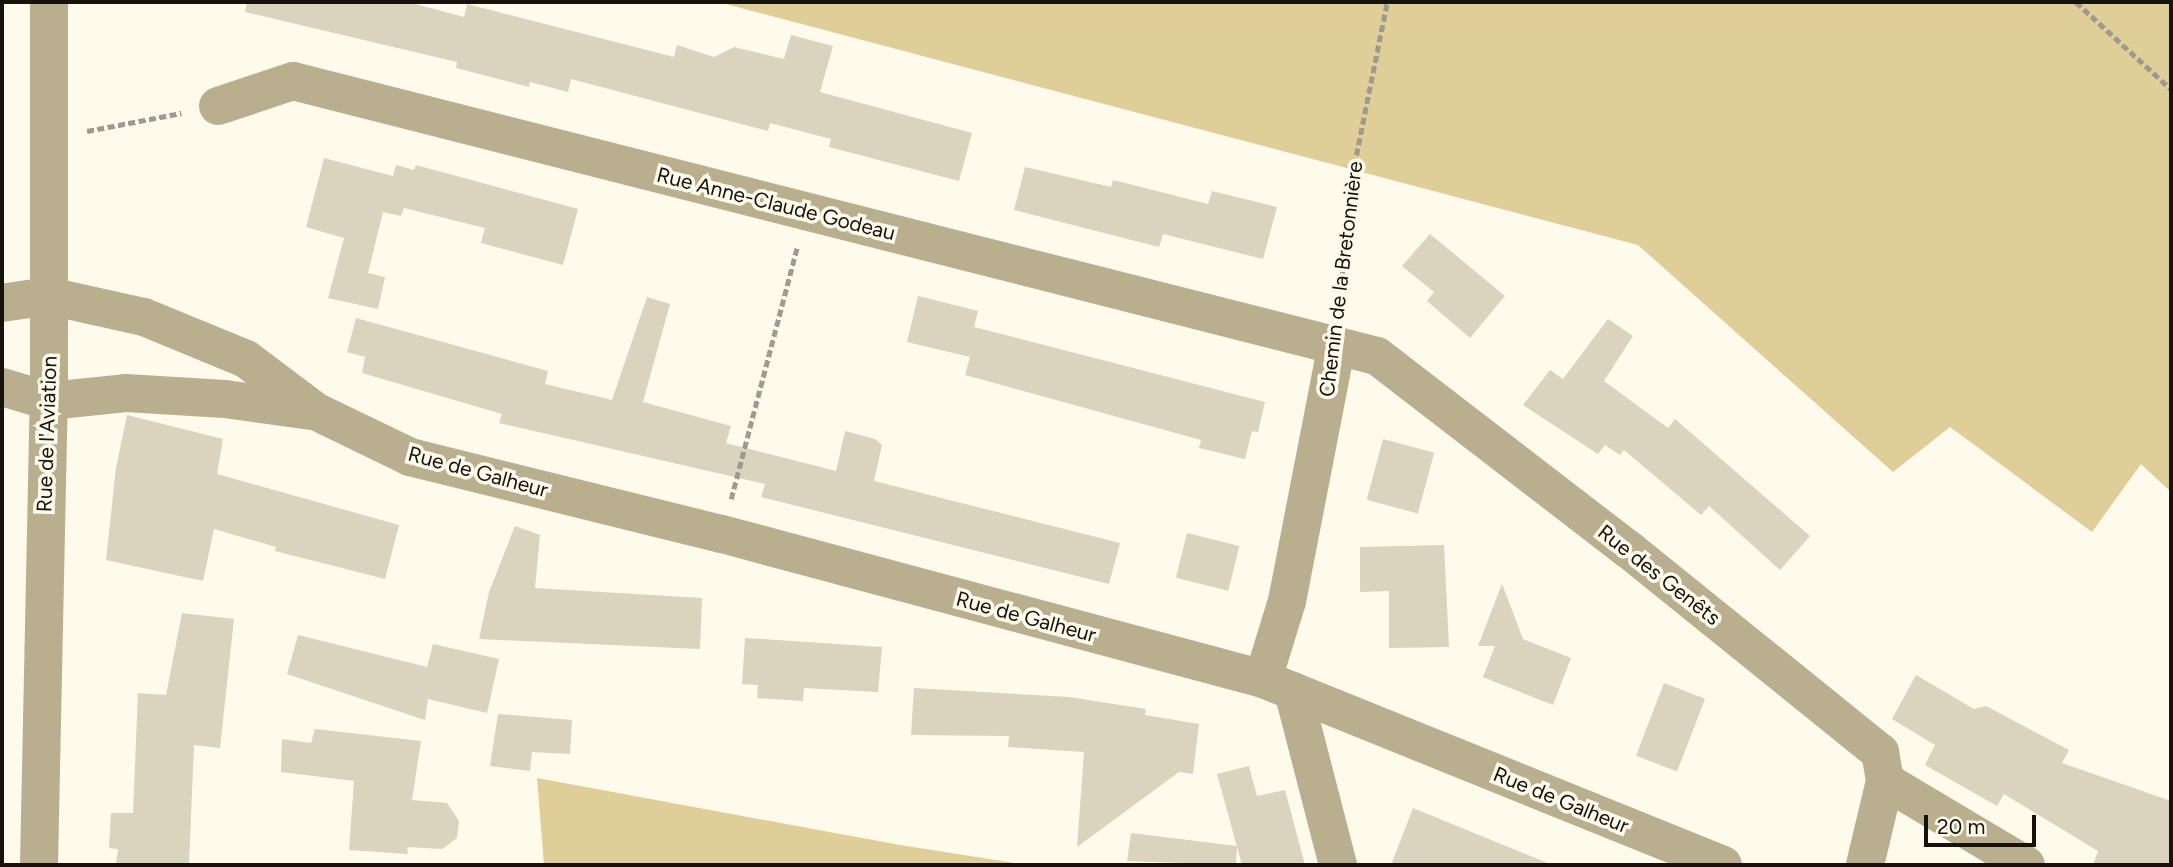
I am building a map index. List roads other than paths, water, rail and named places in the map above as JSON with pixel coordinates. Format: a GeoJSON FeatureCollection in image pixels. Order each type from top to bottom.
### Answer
{"type":"FeatureCollection","features":[{"type":"Feature","properties":{"kind":"street","name":"Rue de l'Aviation"},"geometry":{"type":"LineString","coordinates":[[39,865],[49,401],[49,2]]}},
{"type":"Feature","properties":{"kind":"street","name":"Rue Anne-Claude Godeau"},"geometry":{"type":"LineString","coordinates":[[218,106],[293,80],[1336,349]]}},
{"type":"Feature","properties":{"kind":"street"},"geometry":{"type":"LineString","coordinates":[[2,303],[49,296]]}},
{"type":"Feature","properties":{"kind":"street","name":"Rue de Galheur"},"geometry":{"type":"LineString","coordinates":[[49,296],[144,317],[246,359],[316,411],[410,457],[722,534],[1278,685],[1723,865]]}},
{"type":"Feature","properties":{"kind":"street","name":"Chemin de la Bretonnière"},"geometry":{"type":"LineString","coordinates":[[1278,685],[1287,601],[1336,349]]}},
{"type":"Feature","properties":{"kind":"street","name":"Rue des Genêts"},"geometry":{"type":"LineString","coordinates":[[1336,349],[1377,356],[1628,549],[1880,751],[1885,781],[1865,865]]}},
{"type":"Feature","properties":{"kind":"street"},"geometry":{"type":"LineString","coordinates":[[2,387],[49,401]]}},
{"type":"Feature","properties":{"kind":"street","name":"Rue de Galheur"},"geometry":{"type":"LineString","coordinates":[[49,401],[126,393],[225,399],[316,411]]}},
{"type":"Feature","properties":{"kind":"street"},"geometry":{"type":"LineString","coordinates":[[1278,685],[1338,865]]}},
{"type":"Feature","properties":{"kind":"street"},"geometry":{"type":"LineString","coordinates":[[1885,781],[2026,865]]}}]}
